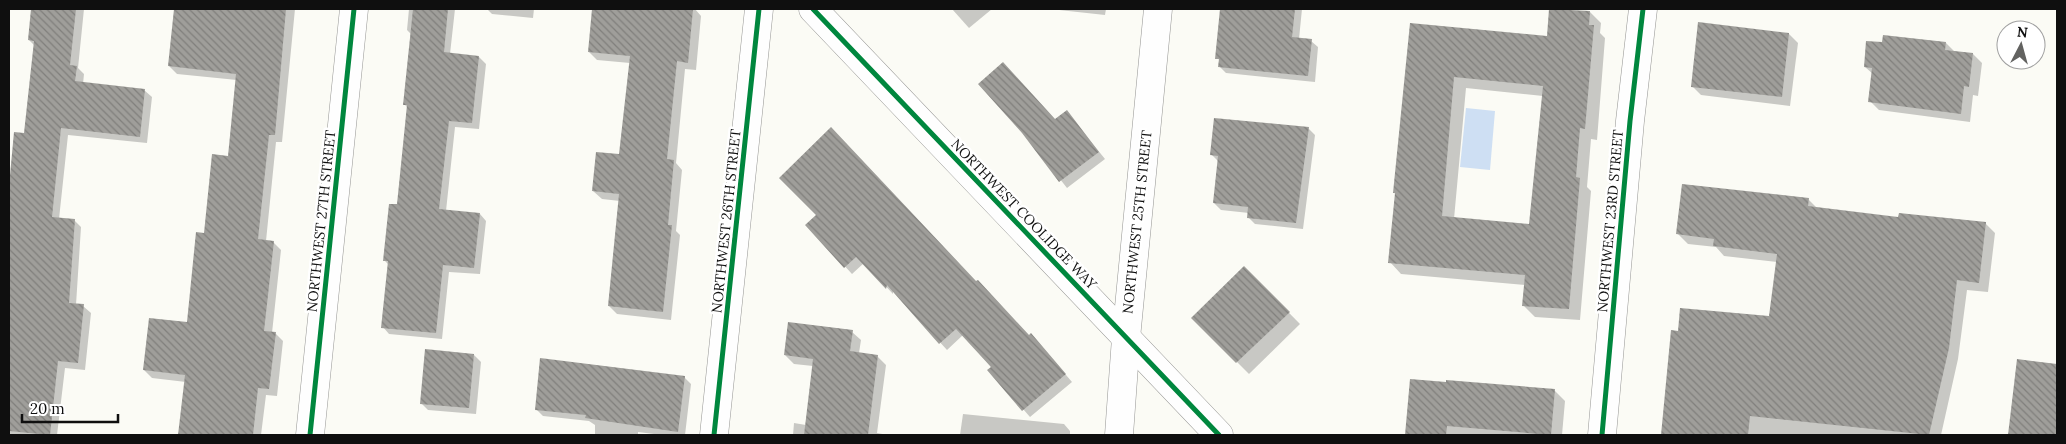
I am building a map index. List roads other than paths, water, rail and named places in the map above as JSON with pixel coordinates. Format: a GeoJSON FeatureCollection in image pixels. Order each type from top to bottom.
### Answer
{"type":"FeatureCollection","features":[{"type":"Feature","properties":{"kind":"street","name":"NORTHWEST 27TH STREET"},"geometry":{"type":"LineString","coordinates":[[310,435],[354,9]]}},
{"type":"Feature","properties":{"kind":"street","name":"NORTHWEST 26TH STREET"},"geometry":{"type":"LineString","coordinates":[[714,435],[759,9]]}},
{"type":"Feature","properties":{"kind":"street","name":"NORTHWEST COOLIDGE WAY"},"geometry":{"type":"LineString","coordinates":[[812,9],[1219,435]]}},
{"type":"Feature","properties":{"kind":"street","name":"NORTHWEST 25TH STREET"},"geometry":{"type":"LineString","coordinates":[[1119,435],[1126,338],[1158,9]]}},
{"type":"Feature","properties":{"kind":"street","name":"NORTHWEST 23RD STREET"},"geometry":{"type":"LineString","coordinates":[[1602,435],[1630,121],[1643,9]]}},
{"type":"Feature","properties":{"kind":"water"},"geometry":{"type":"Polygon","coordinates":[[[1466,108],[1495,111],[1490,170],[1460,167],[1466,108]]]}}]}
